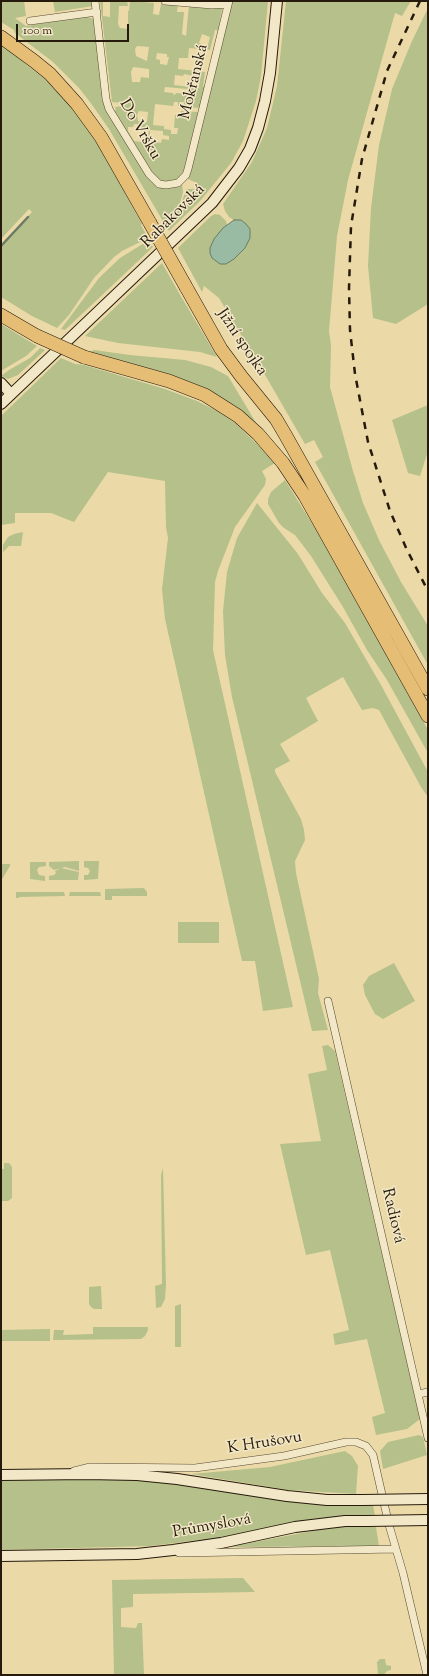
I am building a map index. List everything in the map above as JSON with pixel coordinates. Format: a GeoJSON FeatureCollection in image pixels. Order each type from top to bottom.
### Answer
{"type":"FeatureCollection","features":[{"type":"Feature","properties":{"kind":"highway","name":"Jižní spojka"},"geometry":{"type":"LineString","coordinates":[[1,37],[50,74],[78,104],[101,137],[222,349],[241,376],[276,419],[428,689]]}},
{"type":"Feature","properties":{"kind":"highway"},"geometry":{"type":"LineString","coordinates":[[1,315],[37,336],[84,357],[169,381],[205,395],[238,416],[258,434],[283,463],[305,496],[428,716]]}},
{"type":"Feature","properties":{"kind":"main road","name":"Rabakovská"},"geometry":{"type":"LineString","coordinates":[[1,404],[212,203],[239,168],[250,149],[258,128],[265,101],[277,1]]}},
{"type":"Feature","properties":{"kind":"main road"},"geometry":{"type":"LineString","coordinates":[[1,383],[11,394]]}},
{"type":"Feature","properties":{"kind":"main road","name":"Průmyslová"},"geometry":{"type":"LineString","coordinates":[[1,1475],[127,1474],[207,1483],[287,1496],[327,1500],[428,1499]]}},
{"type":"Feature","properties":{"kind":"main road","name":"Průmyslová"},"geometry":{"type":"LineString","coordinates":[[1,1556],[137,1554],[202,1546],[295,1527],[345,1522],[428,1520]]}},
{"type":"Feature","properties":{"kind":"street","name":"Do Vršku"},"geometry":{"type":"LineString","coordinates":[[95,1],[106,99],[113,118],[154,180],[159,184],[172,184],[182,179],[188,169]]}},
{"type":"Feature","properties":{"kind":"street"},"geometry":{"type":"LineString","coordinates":[[165,1],[229,3]]}},
{"type":"Feature","properties":{"kind":"street","name":"Mokřanská"},"geometry":{"type":"LineString","coordinates":[[188,169],[229,3]]}},
{"type":"Feature","properties":{"kind":"street"},"geometry":{"type":"LineString","coordinates":[[30,21],[97,12]]}},
{"type":"Feature","properties":{"kind":"street","name":"Radiová"},"geometry":{"type":"LineString","coordinates":[[328,1001],[428,1438]]}},
{"type":"Feature","properties":{"kind":"street"},"geometry":{"type":"LineString","coordinates":[[419,1394],[428,1392]]}},
{"type":"Feature","properties":{"kind":"street","name":"K Hrušovu"},"geometry":{"type":"LineString","coordinates":[[58,1474],[90,1468],[195,1468],[284,1456],[346,1442],[356,1442],[366,1446],[373,1455],[389,1526],[404,1573],[427,1675]]}},
{"type":"Feature","properties":{"kind":"street"},"geometry":{"type":"LineString","coordinates":[[137,1554],[396,1549]]}},
{"type":"Feature","properties":{"kind":"shaded area"},"geometry":{"type":"Polygon","coordinates":[[[1,1],[24,1],[26,16],[15,18],[26,26],[85,16],[94,19],[108,113],[152,183],[169,188],[182,184],[183,192],[180,203],[164,223],[109,129],[79,88],[53,62],[15,33],[14,30],[1,22],[1,1]]]}},
{"type":"Feature","properties":{"kind":"shaded area"},"geometry":{"type":"Polygon","coordinates":[[[53,1],[92,1],[93,6],[55,12],[53,1]]]}},
{"type":"Feature","properties":{"kind":"shaded area"},"geometry":{"type":"Polygon","coordinates":[[[100,1],[103,1],[103,16],[110,17],[110,1],[127,1],[128,6],[119,6],[118,24],[120,28],[128,29],[128,11],[130,1],[154,3],[153,14],[159,15],[161,4],[178,5],[177,12],[184,12],[182,34],[186,36],[189,5],[220,7],[222,9],[218,30],[215,30],[210,50],[189,48],[188,58],[179,58],[178,69],[205,72],[203,86],[206,87],[201,108],[184,107],[184,102],[180,102],[179,106],[178,102],[174,102],[173,106],[155,104],[153,125],[164,126],[164,129],[171,130],[171,134],[177,134],[178,128],[174,128],[175,115],[180,115],[181,111],[198,112],[184,170],[177,180],[168,182],[155,178],[113,111],[116,110],[115,107],[123,106],[122,103],[112,102],[100,1]],[[202,34],[199,43],[202,44],[202,47],[207,49],[210,37],[202,34]],[[137,46],[135,49],[136,56],[147,61],[149,47],[137,46]],[[157,53],[156,59],[160,60],[160,64],[167,65],[169,57],[167,57],[167,54],[157,53]],[[133,67],[131,72],[132,82],[140,82],[141,77],[149,78],[149,69],[133,67]],[[184,74],[183,76],[175,75],[174,85],[199,88],[200,77],[184,74]],[[165,87],[164,92],[173,93],[175,95],[176,93],[188,94],[188,89],[165,87]],[[139,111],[137,115],[138,121],[147,122],[148,112],[139,111]],[[134,124],[133,127],[128,127],[128,131],[134,141],[147,143],[149,129],[137,127],[137,124],[134,124]],[[150,130],[149,141],[161,143],[162,139],[169,140],[169,136],[163,135],[163,131],[150,130]]]}},
{"type":"Feature","properties":{"kind":"shaded area"},"geometry":{"type":"Polygon","coordinates":[[[232,1],[268,1],[261,76],[256,101],[243,141],[231,163],[201,200],[169,231],[166,226],[180,208],[186,189],[195,189],[197,183],[188,179],[232,1]]]}},
{"type":"Feature","properties":{"kind":"shaded area"},"geometry":{"type":"Polygon","coordinates":[[[286,1],[411,1],[402,16],[395,13],[348,180],[337,236],[329,331],[331,345],[330,387],[363,503],[379,540],[401,582],[428,626],[428,665],[315,462],[323,457],[314,440],[305,444],[219,298],[204,286],[202,292],[178,248],[211,216],[215,214],[220,215],[226,221],[227,225],[223,228],[234,259],[245,248],[250,229],[241,220],[234,220],[229,217],[223,204],[252,162],[267,128],[277,86],[286,1]]]}},
{"type":"Feature","properties":{"kind":"shaded area"},"geometry":{"type":"Polygon","coordinates":[[[428,8],[428,304],[396,324],[373,318],[368,266],[371,208],[379,145],[392,89],[412,41],[428,8]]]}},
{"type":"Feature","properties":{"kind":"shaded area"},"geometry":{"type":"Polygon","coordinates":[[[1,46],[46,80],[67,102],[99,146],[142,224],[141,225],[148,238],[122,251],[114,257],[94,278],[69,315],[57,328],[32,316],[1,297],[1,245],[32,212],[29,209],[1,239],[1,46]]]}},
{"type":"Feature","properties":{"kind":"shaded area"},"geometry":{"type":"Polygon","coordinates":[[[234,220],[241,220],[246,224],[250,229],[250,238],[245,248],[234,259],[226,264],[220,264],[212,258],[210,248],[214,239],[223,228],[234,220]]]}},
{"type":"Feature","properties":{"kind":"shaded area"},"geometry":{"type":"Polygon","coordinates":[[[149,240],[153,247],[65,330],[61,329],[99,278],[120,258],[149,240]]]}},
{"type":"Feature","properties":{"kind":"shaded area"},"geometry":{"type":"Polygon","coordinates":[[[162,263],[217,357],[200,352],[118,343],[85,336],[162,263]]]}},
{"type":"Feature","properties":{"kind":"shaded area"},"geometry":{"type":"Polygon","coordinates":[[[1,324],[37,346],[26,356],[1,371],[1,324]]]}},
{"type":"Feature","properties":{"kind":"shaded area"},"geometry":{"type":"Polygon","coordinates":[[[40,348],[45,350],[18,375],[8,379],[1,376],[30,358],[40,348]]]}},
{"type":"Feature","properties":{"kind":"shaded area"},"geometry":{"type":"Polygon","coordinates":[[[94,350],[185,360],[211,367],[228,376],[258,426],[215,394],[89,352],[94,350]]]}},
{"type":"Feature","properties":{"kind":"shaded area"},"geometry":{"type":"Polygon","coordinates":[[[61,358],[75,364],[84,365],[165,389],[197,401],[217,411],[235,423],[275,463],[262,471],[266,479],[265,485],[235,527],[218,571],[215,582],[213,650],[293,1007],[263,1011],[255,961],[242,961],[165,619],[162,589],[168,538],[166,527],[165,481],[108,472],[74,522],[51,513],[15,513],[15,523],[1,525],[1,416],[61,358]]]}},
{"type":"Feature","properties":{"kind":"shaded area"},"geometry":{"type":"Polygon","coordinates":[[[428,405],[428,451],[420,476],[408,473],[392,420],[428,405]]]}},
{"type":"Feature","properties":{"kind":"shaded area"},"geometry":{"type":"Polygon","coordinates":[[[285,480],[316,530],[428,730],[428,753],[387,680],[367,650],[343,607],[311,556],[295,535],[279,523],[268,504],[268,499],[271,492],[285,480]]]}},
{"type":"Feature","properties":{"kind":"shaded area"},"geometry":{"type":"Polygon","coordinates":[[[257,503],[298,554],[322,593],[345,623],[381,685],[428,772],[428,797],[379,710],[373,708],[362,710],[343,677],[306,698],[318,721],[280,744],[290,761],[275,769],[275,772],[301,819],[304,830],[305,840],[295,861],[296,873],[319,979],[318,993],[328,1030],[312,1031],[232,697],[225,655],[223,611],[227,572],[237,538],[257,503]]]}},
{"type":"Feature","properties":{"kind":"shaded area"},"geometry":{"type":"Polygon","coordinates":[[[23,532],[21,546],[9,546],[3,552],[3,545],[8,537],[23,532]]]}},
{"type":"Feature","properties":{"kind":"shaded area"},"geometry":{"type":"Polygon","coordinates":[[[1,856],[2,864],[10,864],[10,866],[1,881],[1,856]]]}},
{"type":"Feature","properties":{"kind":"shaded area"},"geometry":{"type":"Polygon","coordinates":[[[79,861],[79,871],[65,867],[54,870],[49,866],[49,862],[79,861]]]}},
{"type":"Feature","properties":{"kind":"shaded area"},"geometry":{"type":"Polygon","coordinates":[[[84,861],[99,861],[98,879],[84,880],[84,875],[88,875],[90,871],[88,868],[84,867],[84,861]]]}},
{"type":"Feature","properties":{"kind":"shaded area"},"geometry":{"type":"Polygon","coordinates":[[[30,862],[46,862],[46,866],[39,867],[37,870],[39,875],[45,876],[45,881],[30,879],[30,862]]]}},
{"type":"Feature","properties":{"kind":"shaded area"},"geometry":{"type":"Polygon","coordinates":[[[61,868],[79,872],[78,880],[49,880],[49,876],[54,875],[56,873],[55,871],[61,868]]]}},
{"type":"Feature","properties":{"kind":"shaded area"},"geometry":{"type":"Polygon","coordinates":[[[144,888],[147,892],[147,896],[112,896],[112,900],[105,900],[105,889],[144,888]]]}},
{"type":"Feature","properties":{"kind":"shaded area"},"geometry":{"type":"Polygon","coordinates":[[[16,892],[64,892],[65,896],[16,898],[16,892]]]}},
{"type":"Feature","properties":{"kind":"shaded area"},"geometry":{"type":"Polygon","coordinates":[[[70,892],[100,892],[101,896],[69,896],[70,892]]]}},
{"type":"Feature","properties":{"kind":"shaded area"},"geometry":{"type":"Polygon","coordinates":[[[178,922],[219,922],[219,943],[178,943],[178,922]]]}},
{"type":"Feature","properties":{"kind":"shaded area"},"geometry":{"type":"Polygon","coordinates":[[[394,963],[415,1001],[383,1019],[375,1014],[365,995],[363,985],[369,976],[394,963]]]}},
{"type":"Feature","properties":{"kind":"shaded area"},"geometry":{"type":"Polygon","coordinates":[[[328,1045],[335,1051],[420,1419],[407,1429],[376,1435],[372,1417],[385,1413],[367,1339],[335,1345],[333,1334],[349,1330],[330,1250],[306,1255],[280,1144],[321,1141],[308,1074],[327,1070],[322,1046],[328,1045]]]}},
{"type":"Feature","properties":{"kind":"shaded area"},"geometry":{"type":"Polygon","coordinates":[[[4,1163],[9,1163],[12,1167],[12,1198],[8,1201],[1,1201],[1,1169],[4,1169],[4,1163]]]}},
{"type":"Feature","properties":{"kind":"shaded area"},"geometry":{"type":"Polygon","coordinates":[[[163,1168],[166,1285],[165,1299],[161,1307],[156,1308],[155,1286],[162,1284],[161,1175],[163,1168]]]}},
{"type":"Feature","properties":{"kind":"shaded area"},"geometry":{"type":"Polygon","coordinates":[[[101,1286],[102,1309],[94,1309],[89,1304],[89,1287],[101,1286]]]}},
{"type":"Feature","properties":{"kind":"shaded area"},"geometry":{"type":"Polygon","coordinates":[[[181,1304],[181,1347],[175,1347],[175,1306],[181,1304]]]}},
{"type":"Feature","properties":{"kind":"shaded area"},"geometry":{"type":"Polygon","coordinates":[[[93,1327],[148,1327],[148,1330],[145,1336],[141,1339],[53,1340],[54,1330],[64,1330],[63,1335],[93,1334],[93,1327]]]}},
{"type":"Feature","properties":{"kind":"shaded area"},"geometry":{"type":"Polygon","coordinates":[[[50,1329],[50,1341],[1,1341],[1,1330],[50,1329]]]}},
{"type":"Feature","properties":{"kind":"shaded area"},"geometry":{"type":"Polygon","coordinates":[[[419,1435],[423,1437],[427,1455],[383,1469],[380,1451],[388,1442],[419,1435]]]}},
{"type":"Feature","properties":{"kind":"shaded area"},"geometry":{"type":"Polygon","coordinates":[[[345,1451],[352,1456],[358,1466],[356,1494],[288,1490],[191,1474],[270,1467],[345,1451]]]}},
{"type":"Feature","properties":{"kind":"shaded area"},"geometry":{"type":"Polygon","coordinates":[[[80,1478],[154,1481],[296,1502],[338,1505],[373,1505],[375,1516],[300,1522],[206,1541],[199,1540],[150,1546],[1,1550],[1,1480],[80,1478]]]}},
{"type":"Feature","properties":{"kind":"shaded area"},"geometry":{"type":"Polygon","coordinates":[[[338,1526],[376,1527],[379,1546],[229,1547],[338,1526]]]}},
{"type":"Feature","properties":{"kind":"shaded area"},"geometry":{"type":"Polygon","coordinates":[[[243,1578],[255,1592],[133,1594],[133,1607],[121,1608],[121,1627],[136,1628],[138,1623],[142,1623],[144,1675],[114,1675],[112,1580],[243,1578]]]}},
{"type":"Feature","properties":{"kind":"shaded area"},"geometry":{"type":"Polygon","coordinates":[[[380,1659],[385,1659],[386,1665],[391,1666],[391,1670],[387,1671],[384,1675],[378,1675],[377,1662],[380,1659]]]}},
{"type":"Feature","properties":{"kind":"waterway"},"geometry":{"type":"LineString","coordinates":[[1,246],[28,217]]}},
{"type":"Feature","properties":{"kind":"railway"},"geometry":{"type":"LineString","coordinates":[[420,1],[387,71],[362,159],[351,226],[349,288],[350,330],[355,374],[368,442],[390,511],[407,550],[428,591]]}}]}
